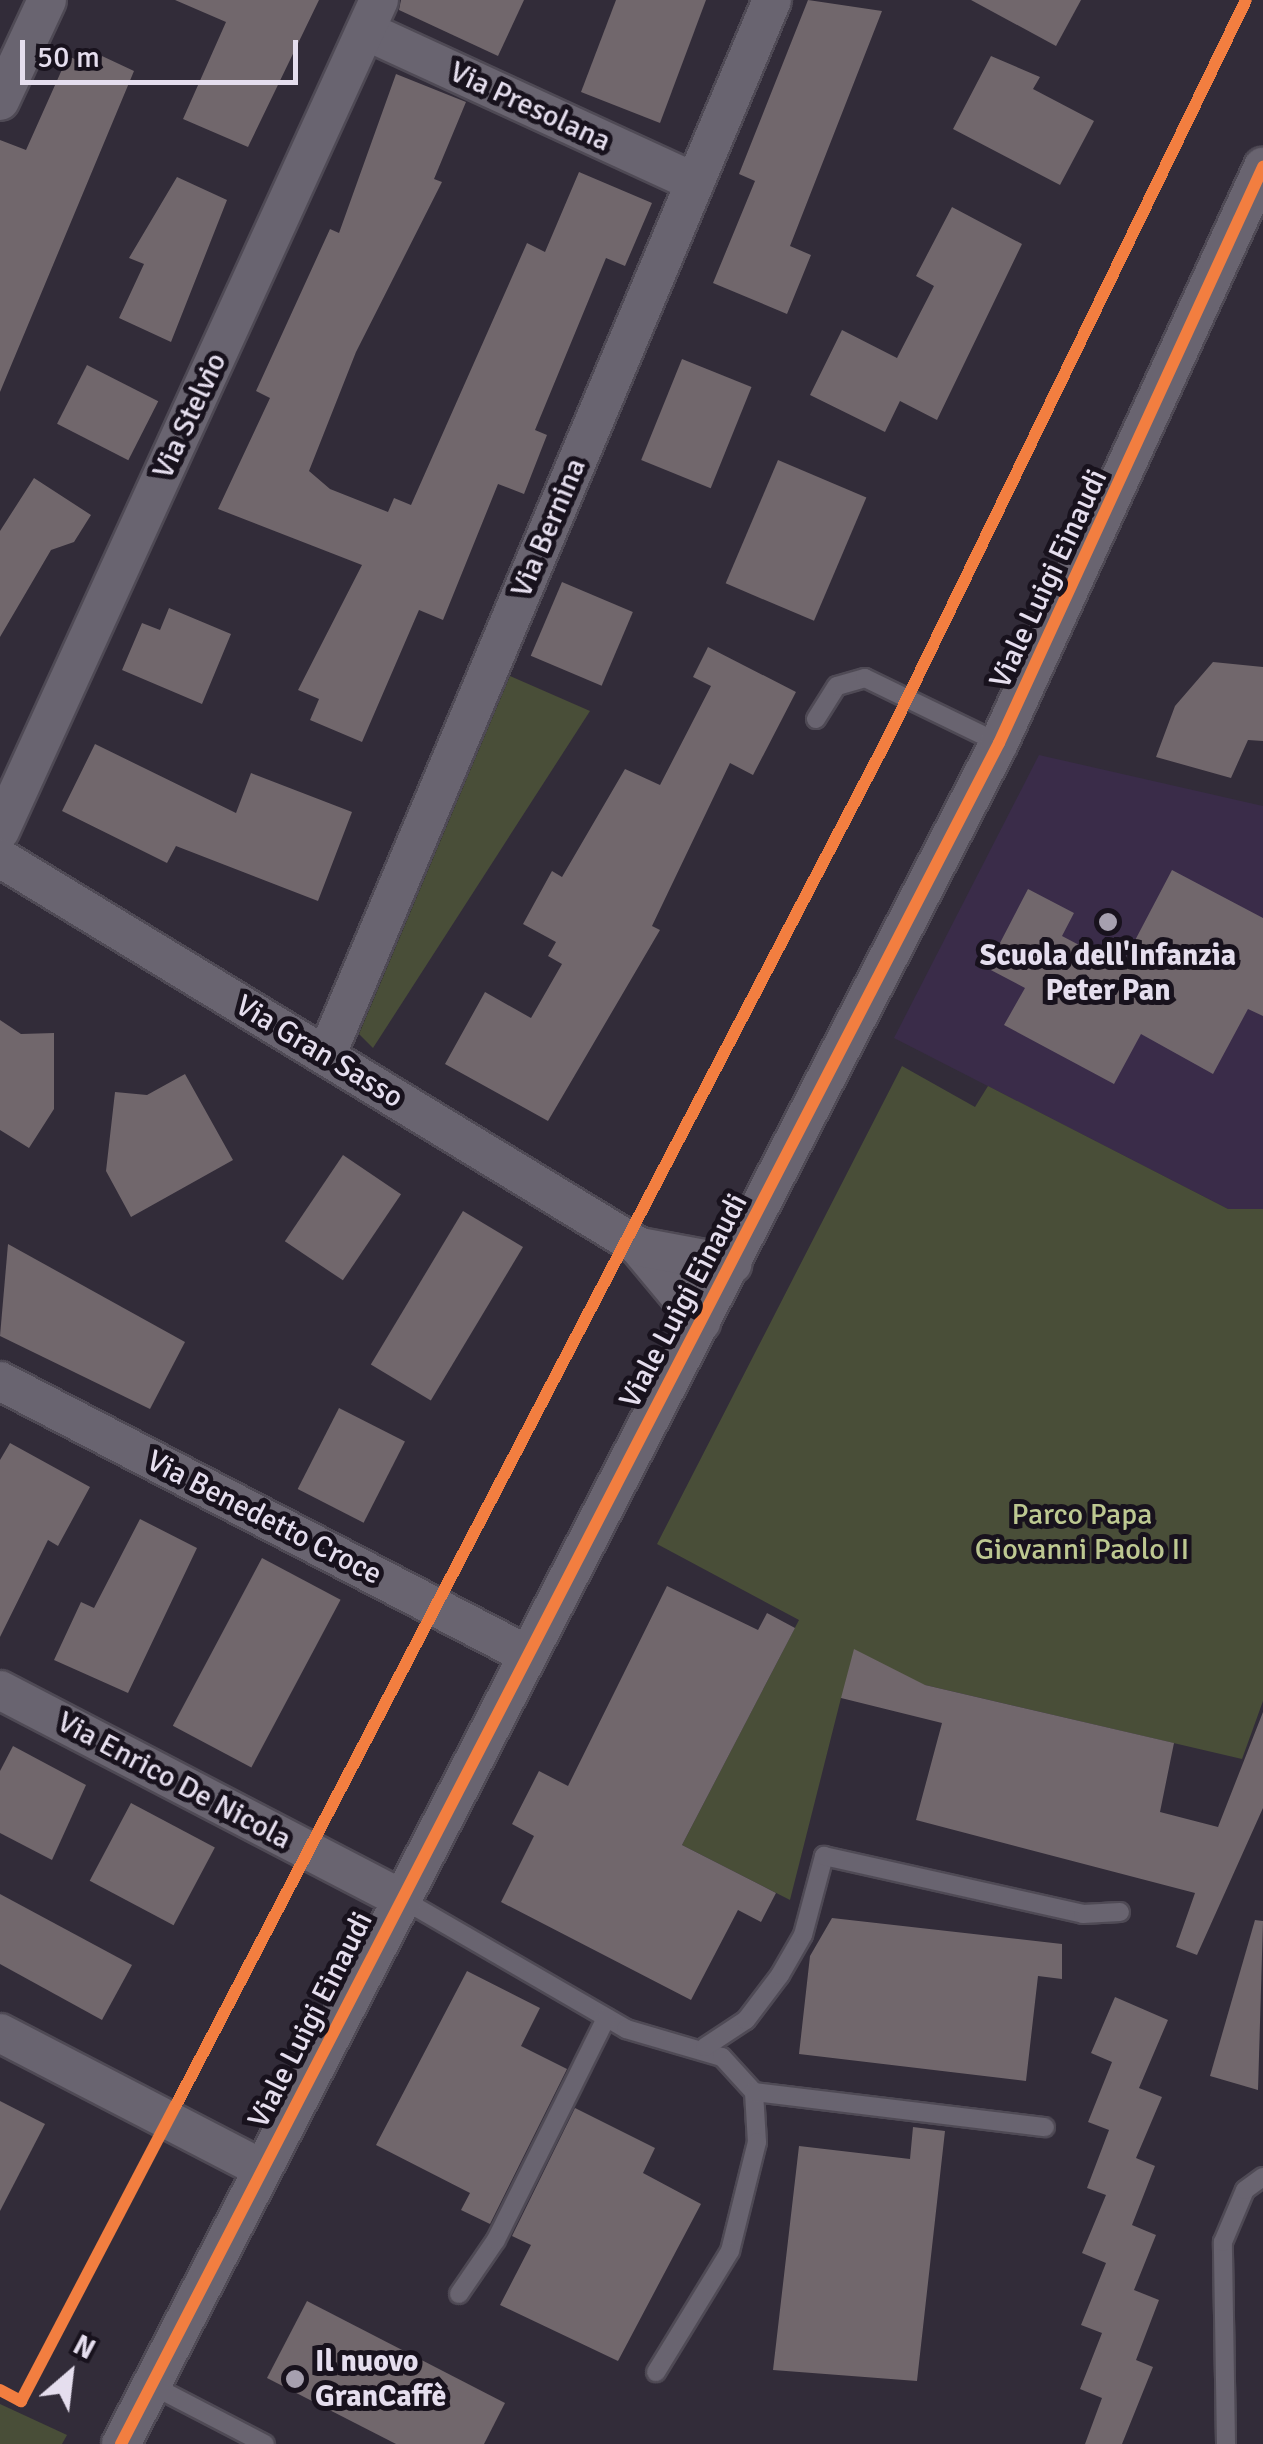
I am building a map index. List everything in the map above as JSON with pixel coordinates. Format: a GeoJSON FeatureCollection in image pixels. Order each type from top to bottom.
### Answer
{"type":"FeatureCollection","features":[{"type":"Feature","properties":{"kind":"street"},"geometry":{"type":"LineString","coordinates":[[0,100],[47,0]]}},
{"type":"Feature","properties":{"kind":"street","name":"Via Bernina"},"geometry":{"type":"LineString","coordinates":[[326,1056],[772,0]]}},
{"type":"Feature","properties":{"kind":"street","name":"Via Presolana"},"geometry":{"type":"LineString","coordinates":[[372,16],[695,182]]}},
{"type":"Feature","properties":{"kind":"street","name":"Via Stelvio"},"geometry":{"type":"LineString","coordinates":[[0,831],[372,16]]}},
{"type":"Feature","properties":{"kind":"street","name":"Viale Luigi Einaudi"},"geometry":{"type":"LineString","coordinates":[[121,2444],[732,1264],[993,740],[1060,615],[1263,167]]}},
{"type":"Feature","properties":{"kind":"street","name":"Via Gran Sasso"},"geometry":{"type":"LineString","coordinates":[[0,858],[638,1246],[702,1322]]}},
{"type":"Feature","properties":{"kind":"street","name":"Via Gran Sasso"},"geometry":{"type":"LineString","coordinates":[[638,1246],[732,1264]]}},
{"type":"Feature","properties":{"kind":"street","name":"Via Benedetto Croce"},"geometry":{"type":"LineString","coordinates":[[0,1381],[528,1655]]}},
{"type":"Feature","properties":{"kind":"street","name":"Via Enrico De Nicola"},"geometry":{"type":"LineString","coordinates":[[0,1690],[402,1899]]}},
{"type":"Feature","properties":{"kind":"street"},"geometry":{"type":"LineString","coordinates":[[0,2034],[262,2169]]}},
{"type":"Feature","properties":{"kind":"lane"},"geometry":{"type":"LineString","coordinates":[[816,719],[837,686],[865,678],[993,740]]}},
{"type":"Feature","properties":{"kind":"lane"},"geometry":{"type":"LineString","coordinates":[[705,2048],[746,2020],[780,1975],[803,1934],[824,1856],[1082,1914],[1120,1912]]}},
{"type":"Feature","properties":{"kind":"lane"},"geometry":{"type":"LineString","coordinates":[[402,1899],[648,2039],[705,2048],[754,2092],[1045,2127]]}},
{"type":"Feature","properties":{"kind":"lane"},"geometry":{"type":"LineString","coordinates":[[459,2294],[496,2240],[606,2018]]}},
{"type":"Feature","properties":{"kind":"lane"},"geometry":{"type":"LineString","coordinates":[[656,2372],[730,2250],[757,2142],[754,2092]]}},
{"type":"Feature","properties":{"kind":"lane"},"geometry":{"type":"LineString","coordinates":[[1226,2444],[1223,2242],[1245,2190],[1263,2177]]}},
{"type":"Feature","properties":{"kind":"lane"},"geometry":{"type":"LineString","coordinates":[[152,2386],[265,2444]]}},
{"type":"Feature","properties":{"kind":"shaded area","name":"Scuola dell'Infanzia Peter Pan"},"geometry":{"type":"Polygon","coordinates":[[[1039,755],[1263,806],[1263,1209],[1228,1209],[894,1038],[1039,755]]]}},
{"type":"Feature","properties":{"kind":"green space"},"geometry":{"type":"Polygon","coordinates":[[[510,676],[590,711],[373,1048],[359,1034],[510,676]]]}},
{"type":"Feature","properties":{"kind":"green space","name":"Parco Papa Giovanni Paolo II"},"geometry":{"type":"Polygon","coordinates":[[[902,1066],[975,1107],[988,1086],[1228,1209],[1263,1209],[1263,1701],[1242,1759],[925,1685],[841,1698],[790,1900],[682,1845],[799,1620],[657,1544],[902,1066]]]}},
{"type":"Feature","properties":{"kind":"green space"},"geometry":{"type":"Polygon","coordinates":[[[0,2404],[67,2435],[62,2444],[0,2444],[0,2404]]]}},
{"type":"Feature","properties":{"kind":"building"},"geometry":{"type":"Polygon","coordinates":[[[175,0],[319,0],[248,147],[183,119],[226,22],[175,0]]]}},
{"type":"Feature","properties":{"kind":"building"},"geometry":{"type":"Polygon","coordinates":[[[401,0],[524,0],[498,56],[399,10],[401,0]]]}},
{"type":"Feature","properties":{"kind":"building"},"geometry":{"type":"Polygon","coordinates":[[[616,0],[706,0],[660,123],[581,92],[616,0]]]}},
{"type":"Feature","properties":{"kind":"building"},"geometry":{"type":"Polygon","coordinates":[[[808,0],[882,11],[790,246],[811,255],[787,314],[713,283],[755,181],[739,174],[808,0]]]}},
{"type":"Feature","properties":{"kind":"building"},"geometry":{"type":"Polygon","coordinates":[[[971,0],[1081,0],[1056,46],[971,0]]]}},
{"type":"Feature","properties":{"kind":"building"},"geometry":{"type":"Polygon","coordinates":[[[68,56],[97,69],[102,56],[134,71],[0,392],[0,140],[26,150],[68,56]]]}},
{"type":"Feature","properties":{"kind":"building"},"geometry":{"type":"Polygon","coordinates":[[[991,56],[1040,77],[1033,89],[1094,121],[1060,185],[953,129],[991,56]]]}},
{"type":"Feature","properties":{"kind":"building"},"geometry":{"type":"Polygon","coordinates":[[[396,74],[466,102],[434,179],[442,182],[356,352],[309,471],[330,489],[388,512],[394,498],[411,505],[527,243],[545,252],[579,172],[652,203],[625,266],[606,258],[535,430],[547,435],[524,494],[498,484],[443,620],[419,610],[362,742],[310,720],[319,699],[298,690],[362,565],[218,509],[270,398],[256,391],[330,229],[339,233],[396,74]]]}},
{"type":"Feature","properties":{"kind":"building"},"geometry":{"type":"Polygon","coordinates":[[[177,177],[227,200],[171,342],[119,318],[144,264],[129,258],[177,177]]]}},
{"type":"Feature","properties":{"kind":"building"},"geometry":{"type":"Polygon","coordinates":[[[952,207],[1022,244],[937,420],[900,401],[885,432],[810,395],[842,330],[897,358],[934,286],[916,276],[952,207]]]}},
{"type":"Feature","properties":{"kind":"building"},"geometry":{"type":"Polygon","coordinates":[[[682,359],[752,387],[711,488],[641,460],[682,359]]]}},
{"type":"Feature","properties":{"kind":"building"},"geometry":{"type":"Polygon","coordinates":[[[87,365],[158,401],[128,460],[57,424],[87,365]]]}},
{"type":"Feature","properties":{"kind":"building"},"geometry":{"type":"Polygon","coordinates":[[[778,460],[866,498],[814,621],[726,583],[778,460]]]}},
{"type":"Feature","properties":{"kind":"building"},"geometry":{"type":"Polygon","coordinates":[[[34,478],[91,515],[74,542],[51,550],[0,637],[0,531],[34,478]]]}},
{"type":"Feature","properties":{"kind":"building"},"geometry":{"type":"Polygon","coordinates":[[[562,582],[633,612],[602,686],[531,656],[562,582]]]}},
{"type":"Feature","properties":{"kind":"building"},"geometry":{"type":"Polygon","coordinates":[[[169,608],[231,634],[202,704],[122,670],[142,623],[160,630],[169,608]]]}},
{"type":"Feature","properties":{"kind":"building"},"geometry":{"type":"Polygon","coordinates":[[[708,647],[796,692],[753,775],[730,763],[652,926],[660,930],[548,1121],[445,1064],[485,992],[531,1018],[562,964],[548,956],[556,942],[523,924],[552,871],[562,877],[625,769],[660,785],[711,686],[693,677],[708,647]]]}},
{"type":"Feature","properties":{"kind":"building"},"geometry":{"type":"Polygon","coordinates":[[[1213,662],[1263,667],[1263,741],[1248,740],[1231,778],[1156,757],[1175,706],[1213,662]]]}},
{"type":"Feature","properties":{"kind":"building"},"geometry":{"type":"Polygon","coordinates":[[[95,744],[236,813],[251,773],[352,812],[318,901],[176,846],[167,863],[62,811],[95,744]]]}},
{"type":"Feature","properties":{"kind":"building"},"geometry":{"type":"Polygon","coordinates":[[[1172,870],[1263,918],[1263,1016],[1248,1009],[1213,1074],[1141,1034],[1114,1084],[1004,1025],[1025,988],[987,968],[1028,889],[1074,913],[1062,936],[1121,967],[1172,870]]]}},
{"type":"Feature","properties":{"kind":"building"},"geometry":{"type":"Polygon","coordinates":[[[0,1020],[21,1034],[54,1033],[54,1109],[29,1148],[0,1130],[0,1020]]]}},
{"type":"Feature","properties":{"kind":"building"},"geometry":{"type":"Polygon","coordinates":[[[185,1074],[233,1160],[131,1217],[106,1171],[115,1092],[147,1095],[185,1074]]]}},
{"type":"Feature","properties":{"kind":"building"},"geometry":{"type":"Polygon","coordinates":[[[343,1155],[401,1194],[343,1280],[285,1241],[343,1155]]]}},
{"type":"Feature","properties":{"kind":"building"},"geometry":{"type":"Polygon","coordinates":[[[463,1211],[523,1247],[431,1400],[371,1364],[463,1211]]]}},
{"type":"Feature","properties":{"kind":"building"},"geometry":{"type":"Polygon","coordinates":[[[8,1244],[185,1342],[150,1409],[0,1336],[8,1244]]]}},
{"type":"Feature","properties":{"kind":"building"},"geometry":{"type":"Polygon","coordinates":[[[339,1408],[405,1442],[364,1523],[298,1489],[339,1408]]]}},
{"type":"Feature","properties":{"kind":"building"},"geometry":{"type":"Polygon","coordinates":[[[10,1443],[90,1487],[58,1546],[48,1540],[0,1637],[0,1460],[10,1443]]]}},
{"type":"Feature","properties":{"kind":"building"},"geometry":{"type":"Polygon","coordinates":[[[140,1519],[197,1548],[128,1693],[54,1660],[81,1602],[94,1608],[140,1519]]]}},
{"type":"Feature","properties":{"kind":"building"},"geometry":{"type":"Polygon","coordinates":[[[262,1558],[341,1600],[251,1768],[173,1726],[262,1558]]]}},
{"type":"Feature","properties":{"kind":"building"},"geometry":{"type":"Polygon","coordinates":[[[667,1586],[758,1630],[767,1613],[795,1628],[682,1845],[776,1893],[761,1922],[738,1910],[691,2000],[501,1902],[534,1836],[512,1824],[539,1771],[568,1786],[667,1586]]]}},
{"type":"Feature","properties":{"kind":"building"},"geometry":{"type":"Polygon","coordinates":[[[854,1649],[925,1685],[1174,1743],[1160,1812],[1218,1827],[1263,1712],[1263,1808],[1197,1955],[1176,1947],[1195,1893],[916,1820],[942,1723],[841,1698],[854,1649]]]}},
{"type":"Feature","properties":{"kind":"building"},"geometry":{"type":"Polygon","coordinates":[[[13,1746],[86,1785],[52,1860],[0,1833],[0,1771],[13,1746]]]}},
{"type":"Feature","properties":{"kind":"building"},"geometry":{"type":"Polygon","coordinates":[[[131,1803],[215,1848],[174,1925],[90,1881],[131,1803]]]}},
{"type":"Feature","properties":{"kind":"building"},"geometry":{"type":"Polygon","coordinates":[[[0,1894],[132,1965],[102,2020],[0,1964],[0,1894]]]}},
{"type":"Feature","properties":{"kind":"building"},"geometry":{"type":"Polygon","coordinates":[[[832,1918],[1062,1944],[1062,1979],[1038,1976],[1026,2081],[799,2054],[810,1956],[832,1918]]]}},
{"type":"Feature","properties":{"kind":"building"},"geometry":{"type":"Polygon","coordinates":[[[1255,1920],[1263,1921],[1258,2090],[1210,2076],[1255,1920]]]}},
{"type":"Feature","properties":{"kind":"building"},"geometry":{"type":"Polygon","coordinates":[[[467,1971],[540,2008],[521,2046],[567,2069],[490,2224],[461,2210],[470,2193],[376,2145],[467,1971]]]}},
{"type":"Feature","properties":{"kind":"building"},"geometry":{"type":"Polygon","coordinates":[[[1115,1997],[1168,2020],[1139,2088],[1162,2097],[1136,2158],[1155,2166],[1132,2225],[1156,2235],[1134,2290],[1159,2300],[1136,2360],[1153,2367],[1122,2444],[1085,2444],[1102,2398],[1080,2389],[1102,2333],[1081,2325],[1106,2263],[1082,2253],[1106,2195],[1087,2188],[1109,2130],[1088,2122],[1112,2062],[1091,2053],[1115,1997]]]}},
{"type":"Feature","properties":{"kind":"building"},"geometry":{"type":"Polygon","coordinates":[[[0,2101],[45,2124],[0,2211],[0,2101]]]}},
{"type":"Feature","properties":{"kind":"building"},"geometry":{"type":"Polygon","coordinates":[[[575,2108],[655,2148],[643,2173],[701,2204],[618,2361],[500,2305],[531,2245],[512,2236],[575,2108]]]}},
{"type":"Feature","properties":{"kind":"building"},"geometry":{"type":"Polygon","coordinates":[[[913,2127],[945,2131],[917,2381],[773,2370],[799,2146],[910,2159],[913,2127]]]}},
{"type":"Feature","properties":{"kind":"building"},"geometry":{"type":"Polygon","coordinates":[[[307,2301],[505,2403],[484,2444],[396,2444],[267,2378],[307,2301]]]}},
{"type":"Feature","properties":{"kind":"cycle path"},"geometry":{"type":"LineString","coordinates":[[0,2390],[21,2401],[176,2105],[887,740],[1246,0]]}},
{"type":"Feature","properties":{"kind":"cycle path"},"geometry":{"type":"LineString","coordinates":[[121,2444],[999,743],[1263,167]]}},
{"type":"Feature","properties":{"kind":"place","name":"Scuola dell'Infanzia Peter Pan"},"geometry":{"type":"Point","coordinates":[1108,922]}},
{"type":"Feature","properties":{"kind":"place","name":"Il nuovo GranCaffè"},"geometry":{"type":"Point","coordinates":[295,2379]}}]}
